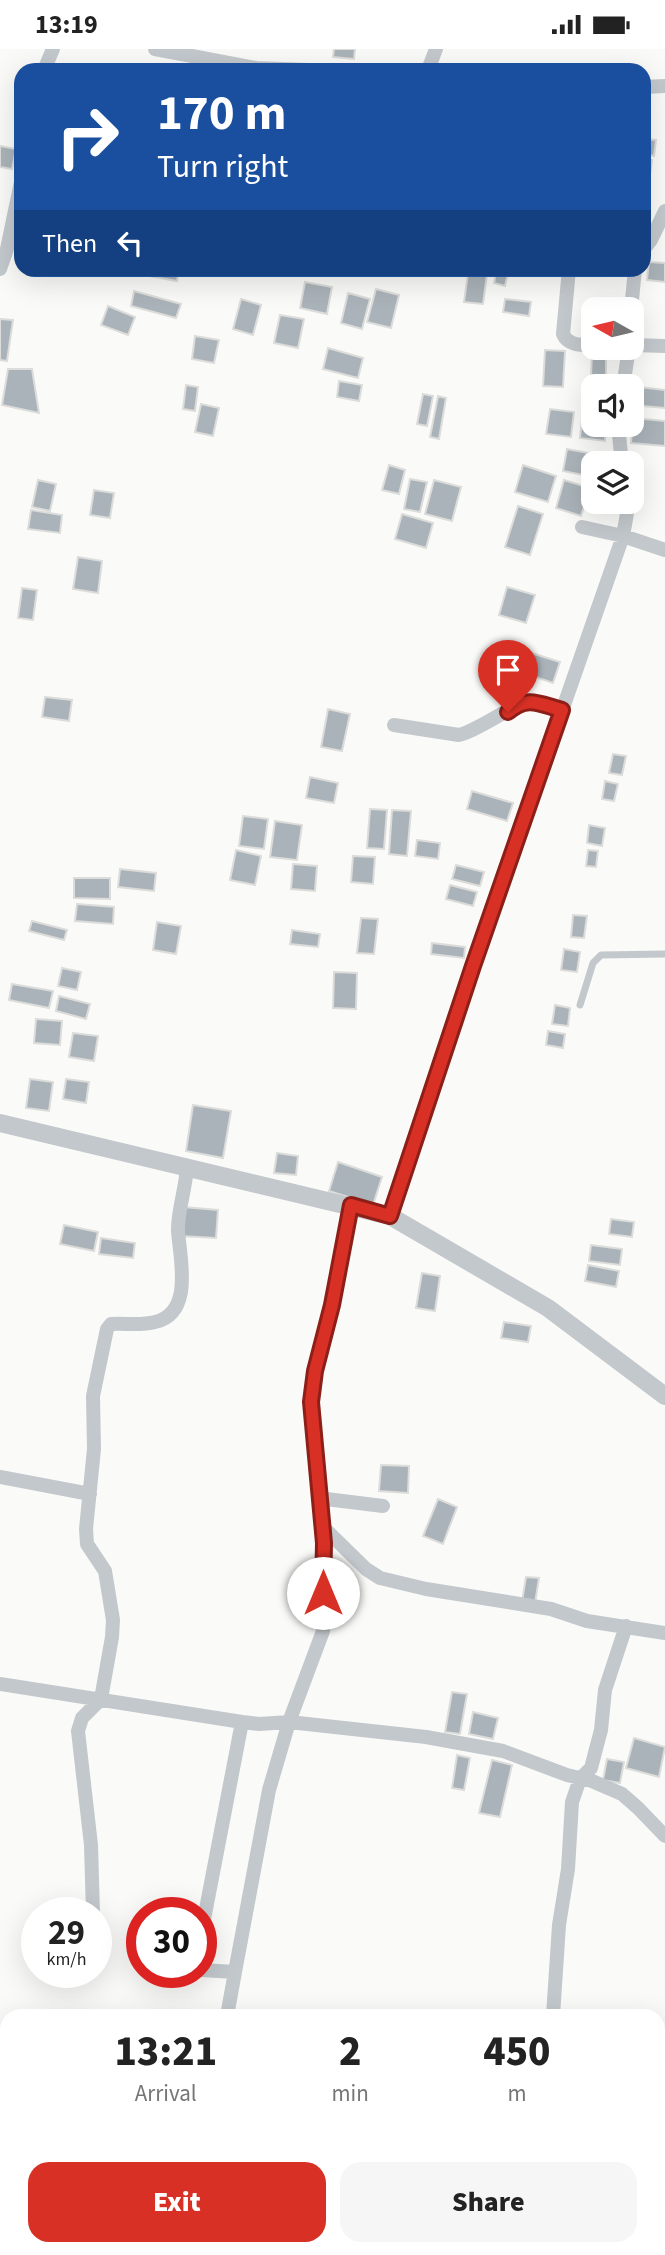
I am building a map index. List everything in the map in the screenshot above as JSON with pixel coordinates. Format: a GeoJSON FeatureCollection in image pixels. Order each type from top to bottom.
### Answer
{"type":"FeatureCollection","features":[{"type":"Feature","properties":{"kind":"street"},"geometry":{"type":"LineString","coordinates":[[155,49],[229,63]]}},
{"type":"Feature","properties":{"kind":"street"},"geometry":{"type":"LineString","coordinates":[[651,240],[665,211]]}},
{"type":"Feature","properties":{"kind":"street"},"geometry":{"type":"LineString","coordinates":[[0,269],[14,216]]}},
{"type":"Feature","properties":{"kind":"street"},"geometry":{"type":"LineString","coordinates":[[568,277],[563,334],[570,343],[581,344]]}},
{"type":"Feature","properties":{"kind":"street"},"geometry":{"type":"LineString","coordinates":[[632,297],[634,277]]}},
{"type":"Feature","properties":{"kind":"street"},"geometry":{"type":"LineString","coordinates":[[644,347],[665,346]]}},
{"type":"Feature","properties":{"kind":"street"},"geometry":{"type":"LineString","coordinates":[[390,1216],[473,966],[623,536],[627,514]]}},
{"type":"Feature","properties":{"kind":"street"},"geometry":{"type":"LineString","coordinates":[[582,527],[623,536],[665,550]]}},
{"type":"Feature","properties":{"kind":"street"},"geometry":{"type":"LineString","coordinates":[[394,725],[459,735],[469,733],[508,712],[519,702],[528,701],[562,710]]}},
{"type":"Feature","properties":{"kind":"street"},"geometry":{"type":"LineString","coordinates":[[0,1123],[390,1216],[548,1308],[665,1396]]}},
{"type":"Feature","properties":{"kind":"street"},"geometry":{"type":"LineString","coordinates":[[93,1897],[91,1845],[78,1731],[82,1718],[101,1699],[113,1620],[106,1571],[87,1544],[94,1449],[93,1396],[107,1329],[111,1324],[158,1322],[169,1316],[179,1300],[182,1265],[178,1230],[187,1167]]}},
{"type":"Feature","properties":{"kind":"street"},"geometry":{"type":"LineString","coordinates":[[228,2009],[269,1790],[289,1722],[323,1631],[326,1615],[323,1593],[323,1527],[318,1498],[311,1402],[315,1371],[332,1305],[351,1205]]}},
{"type":"Feature","properties":{"kind":"street"},"geometry":{"type":"LineString","coordinates":[[0,1476],[90,1494]]}},
{"type":"Feature","properties":{"kind":"street"},"geometry":{"type":"LineString","coordinates":[[318,1498],[383,1506]]}},
{"type":"Feature","properties":{"kind":"street"},"geometry":{"type":"LineString","coordinates":[[323,1527],[366,1569],[380,1578],[426,1589],[560,1611],[587,1621],[665,1633]]}},
{"type":"Feature","properties":{"kind":"street"},"geometry":{"type":"LineString","coordinates":[[553,2009],[572,1802],[580,1779],[591,1768],[601,1730],[605,1690],[626,1626]]}},
{"type":"Feature","properties":{"kind":"street"},"geometry":{"type":"LineString","coordinates":[[0,1684],[242,1722],[289,1722],[426,1737],[503,1751],[622,1794],[665,1836]]}},
{"type":"Feature","properties":{"kind":"street"},"geometry":{"type":"LineString","coordinates":[[208,1897],[242,1722]]}},
{"type":"Feature","properties":{"kind":"street"},"geometry":{"type":"LineString","coordinates":[[217,1971],[234,1972]]}},
{"type":"Feature","properties":{"kind":"lane"},"geometry":{"type":"LineString","coordinates":[[580,1005],[593,963],[601,955],[665,954]]}},
{"type":"Feature","properties":{"kind":"building"},"geometry":{"type":"Polygon","coordinates":[[[334,49],[355,49],[354,59],[333,57],[334,49]]]}},
{"type":"Feature","properties":{"kind":"building"},"geometry":{"type":"Polygon","coordinates":[[[651,140],[656,140],[654,156],[651,155],[651,140]]]}},
{"type":"Feature","properties":{"kind":"building"},"geometry":{"type":"Polygon","coordinates":[[[0,146],[14,149],[12,169],[0,167],[0,146]]]}},
{"type":"Feature","properties":{"kind":"building"},"geometry":{"type":"Polygon","coordinates":[[[651,262],[665,263],[665,282],[647,280],[647,277],[651,277],[651,262]]]}},
{"type":"Feature","properties":{"kind":"building"},"geometry":{"type":"Polygon","coordinates":[[[155,277],[178,277],[177,281],[155,277]]]}},
{"type":"Feature","properties":{"kind":"building"},"geometry":{"type":"Polygon","coordinates":[[[467,277],[487,277],[483,304],[464,302],[467,277]]]}},
{"type":"Feature","properties":{"kind":"building"},"geometry":{"type":"Polygon","coordinates":[[[495,277],[507,277],[505,286],[494,283],[495,277]]]}},
{"type":"Feature","properties":{"kind":"building"},"geometry":{"type":"Polygon","coordinates":[[[305,282],[332,287],[327,314],[300,308],[305,282]]]}},
{"type":"Feature","properties":{"kind":"building"},"geometry":{"type":"Polygon","coordinates":[[[376,289],[399,295],[391,328],[367,322],[376,289]]]}},
{"type":"Feature","properties":{"kind":"building"},"geometry":{"type":"Polygon","coordinates":[[[134,291],[181,304],[176,318],[131,306],[134,291]]]}},
{"type":"Feature","properties":{"kind":"building"},"geometry":{"type":"Polygon","coordinates":[[[348,293],[370,299],[362,329],[341,323],[348,293]]]}},
{"type":"Feature","properties":{"kind":"building"},"geometry":{"type":"Polygon","coordinates":[[[241,299],[261,305],[253,335],[233,329],[241,299]]]}},
{"type":"Feature","properties":{"kind":"building"},"geometry":{"type":"Polygon","coordinates":[[[505,299],[531,302],[529,316],[503,312],[505,299]]]}},
{"type":"Feature","properties":{"kind":"building"},"geometry":{"type":"Polygon","coordinates":[[[108,306],[135,317],[128,335],[101,325],[108,306]]]}},
{"type":"Feature","properties":{"kind":"building"},"geometry":{"type":"Polygon","coordinates":[[[280,315],[304,319],[298,348],[274,343],[280,315]]]}},
{"type":"Feature","properties":{"kind":"building"},"geometry":{"type":"Polygon","coordinates":[[[0,319],[13,320],[7,361],[0,360],[0,319]]]}},
{"type":"Feature","properties":{"kind":"building"},"geometry":{"type":"Polygon","coordinates":[[[195,336],[219,340],[214,363],[192,359],[195,336]]]}},
{"type":"Feature","properties":{"kind":"building"},"geometry":{"type":"Polygon","coordinates":[[[328,348],[363,358],[358,378],[323,369],[328,348]]]}},
{"type":"Feature","properties":{"kind":"building"},"geometry":{"type":"Polygon","coordinates":[[[545,350],[565,351],[563,387],[543,386],[545,350]]]}},
{"type":"Feature","properties":{"kind":"building"},"geometry":{"type":"Polygon","coordinates":[[[592,361],[606,361],[606,374],[591,374],[592,361]]]}},
{"type":"Feature","properties":{"kind":"building"},"geometry":{"type":"Polygon","coordinates":[[[8,369],[32,369],[39,413],[2,405],[8,369]]]}},
{"type":"Feature","properties":{"kind":"building"},"geometry":{"type":"Polygon","coordinates":[[[339,381],[362,385],[359,401],[337,397],[339,381]]]}},
{"type":"Feature","properties":{"kind":"building"},"geometry":{"type":"Polygon","coordinates":[[[186,385],[198,387],[195,411],[183,409],[186,385]]]}},
{"type":"Feature","properties":{"kind":"building"},"geometry":{"type":"Polygon","coordinates":[[[644,388],[665,390],[665,408],[644,406],[644,388]]]}},
{"type":"Feature","properties":{"kind":"building"},"geometry":{"type":"Polygon","coordinates":[[[423,394],[433,396],[427,426],[417,424],[423,394]]]}},
{"type":"Feature","properties":{"kind":"building"},"geometry":{"type":"Polygon","coordinates":[[[438,396],[446,398],[439,439],[430,437],[438,396]]]}},
{"type":"Feature","properties":{"kind":"building"},"geometry":{"type":"Polygon","coordinates":[[[201,404],[219,408],[213,436],[195,432],[201,404]]]}},
{"type":"Feature","properties":{"kind":"building"},"geometry":{"type":"Polygon","coordinates":[[[550,409],[574,412],[571,437],[546,434],[550,409]]]}},
{"type":"Feature","properties":{"kind":"building"},"geometry":{"type":"Polygon","coordinates":[[[644,419],[665,421],[665,446],[631,443],[631,437],[644,437],[644,419]]]}},
{"type":"Feature","properties":{"kind":"building"},"geometry":{"type":"Polygon","coordinates":[[[581,429],[581,437],[605,437],[605,441],[580,438],[581,429]]]}},
{"type":"Feature","properties":{"kind":"building"},"geometry":{"type":"Polygon","coordinates":[[[567,449],[581,452],[581,475],[563,471],[567,449]]]}},
{"type":"Feature","properties":{"kind":"building"},"geometry":{"type":"Polygon","coordinates":[[[389,465],[405,470],[399,494],[382,490],[389,465]]]}},
{"type":"Feature","properties":{"kind":"building"},"geometry":{"type":"Polygon","coordinates":[[[523,465],[556,476],[548,502],[515,492],[523,465]]]}},
{"type":"Feature","properties":{"kind":"building"},"geometry":{"type":"Polygon","coordinates":[[[410,479],[427,482],[420,512],[404,509],[410,479]]]}},
{"type":"Feature","properties":{"kind":"building"},"geometry":{"type":"Polygon","coordinates":[[[38,480],[56,484],[50,511],[32,507],[38,480]]]}},
{"type":"Feature","properties":{"kind":"building"},"geometry":{"type":"Polygon","coordinates":[[[434,480],[461,487],[452,521],[425,514],[434,480]]]}},
{"type":"Feature","properties":{"kind":"building"},"geometry":{"type":"Polygon","coordinates":[[[564,480],[581,485],[581,516],[556,508],[564,480]]]}},
{"type":"Feature","properties":{"kind":"building"},"geometry":{"type":"Polygon","coordinates":[[[94,490],[114,493],[110,518],[90,515],[94,490]]]}},
{"type":"Feature","properties":{"kind":"building"},"geometry":{"type":"Polygon","coordinates":[[[518,506],[543,514],[530,555],[505,547],[518,506]]]}},
{"type":"Feature","properties":{"kind":"building"},"geometry":{"type":"Polygon","coordinates":[[[31,510],[62,515],[60,533],[28,529],[31,510]]]}},
{"type":"Feature","properties":{"kind":"building"},"geometry":{"type":"Polygon","coordinates":[[[402,514],[433,523],[426,548],[395,539],[402,514]]]}},
{"type":"Feature","properties":{"kind":"building"},"geometry":{"type":"Polygon","coordinates":[[[78,557],[102,561],[98,593],[73,589],[78,557]]]}},
{"type":"Feature","properties":{"kind":"building"},"geometry":{"type":"Polygon","coordinates":[[[507,587],[535,595],[526,623],[499,615],[507,587]]]}},
{"type":"Feature","properties":{"kind":"building"},"geometry":{"type":"Polygon","coordinates":[[[22,588],[37,590],[33,620],[18,618],[22,588]]]}},
{"type":"Feature","properties":{"kind":"building"},"geometry":{"type":"Polygon","coordinates":[[[528,652],[560,662],[553,683],[521,672],[528,652]]]}},
{"type":"Feature","properties":{"kind":"building"},"geometry":{"type":"Polygon","coordinates":[[[45,697],[72,700],[69,721],[42,717],[45,697]]]}},
{"type":"Feature","properties":{"kind":"building"},"geometry":{"type":"Polygon","coordinates":[[[328,709],[350,714],[342,751],[321,747],[328,709]]]}},
{"type":"Feature","properties":{"kind":"building"},"geometry":{"type":"Polygon","coordinates":[[[613,754],[626,756],[622,775],[609,773],[613,754]]]}},
{"type":"Feature","properties":{"kind":"building"},"geometry":{"type":"Polygon","coordinates":[[[310,777],[338,783],[334,803],[306,798],[310,777]]]}},
{"type":"Feature","properties":{"kind":"building"},"geometry":{"type":"Polygon","coordinates":[[[605,781],[618,784],[614,801],[602,799],[605,781]]]}},
{"type":"Feature","properties":{"kind":"building"},"geometry":{"type":"Polygon","coordinates":[[[472,791],[513,803],[507,821],[467,809],[472,791]]]}},
{"type":"Feature","properties":{"kind":"building"},"geometry":{"type":"Polygon","coordinates":[[[370,809],[387,810],[384,849],[367,848],[370,809]]]}},
{"type":"Feature","properties":{"kind":"building"},"geometry":{"type":"Polygon","coordinates":[[[392,810],[411,811],[407,856],[389,854],[392,810]]]}},
{"type":"Feature","properties":{"kind":"building"},"geometry":{"type":"Polygon","coordinates":[[[243,816],[268,819],[264,849],[239,846],[243,816]]]}},
{"type":"Feature","properties":{"kind":"building"},"geometry":{"type":"Polygon","coordinates":[[[275,821],[302,825],[297,860],[270,857],[275,821]]]}},
{"type":"Feature","properties":{"kind":"building"},"geometry":{"type":"Polygon","coordinates":[[[589,825],[605,828],[602,846],[587,843],[589,825]]]}},
{"type":"Feature","properties":{"kind":"building"},"geometry":{"type":"Polygon","coordinates":[[[417,840],[440,843],[438,859],[415,856],[417,840]]]}},
{"type":"Feature","properties":{"kind":"building"},"geometry":{"type":"Polygon","coordinates":[[[236,850],[261,856],[255,885],[230,880],[236,850]]]}},
{"type":"Feature","properties":{"kind":"building"},"geometry":{"type":"Polygon","coordinates":[[[588,850],[598,851],[596,867],[586,866],[588,850]]]}},
{"type":"Feature","properties":{"kind":"building"},"geometry":{"type":"Polygon","coordinates":[[[353,856],[375,857],[373,884],[351,882],[353,856]]]}},
{"type":"Feature","properties":{"kind":"building"},"geometry":{"type":"Polygon","coordinates":[[[293,864],[317,866],[315,891],[291,889],[293,864]]]}},
{"type":"Feature","properties":{"kind":"building"},"geometry":{"type":"Polygon","coordinates":[[[456,865],[484,872],[480,886],[452,879],[456,865]]]}},
{"type":"Feature","properties":{"kind":"building"},"geometry":{"type":"Polygon","coordinates":[[[120,869],[156,873],[154,891],[118,887],[120,869]]]}},
{"type":"Feature","properties":{"kind":"building"},"geometry":{"type":"Polygon","coordinates":[[[74,878],[110,878],[110,899],[74,898],[74,878]]]}},
{"type":"Feature","properties":{"kind":"building"},"geometry":{"type":"Polygon","coordinates":[[[450,885],[477,892],[473,906],[446,899],[450,885]]]}},
{"type":"Feature","properties":{"kind":"building"},"geometry":{"type":"Polygon","coordinates":[[[77,904],[114,907],[113,924],[75,921],[77,904]]]}},
{"type":"Feature","properties":{"kind":"building"},"geometry":{"type":"Polygon","coordinates":[[[573,915],[587,916],[584,938],[571,937],[573,915]]]}},
{"type":"Feature","properties":{"kind":"building"},"geometry":{"type":"Polygon","coordinates":[[[361,918],[378,919],[374,954],[357,953],[361,918]]]}},
{"type":"Feature","properties":{"kind":"building"},"geometry":{"type":"Polygon","coordinates":[[[32,921],[67,930],[64,940],[29,931],[32,921]]]}},
{"type":"Feature","properties":{"kind":"building"},"geometry":{"type":"Polygon","coordinates":[[[157,922],[181,926],[176,954],[153,950],[157,922]]]}},
{"type":"Feature","properties":{"kind":"building"},"geometry":{"type":"Polygon","coordinates":[[[292,930],[320,934],[318,947],[290,944],[292,930]]]}},
{"type":"Feature","properties":{"kind":"building"},"geometry":{"type":"Polygon","coordinates":[[[432,943],[465,947],[464,958],[431,954],[432,943]]]}},
{"type":"Feature","properties":{"kind":"building"},"geometry":{"type":"Polygon","coordinates":[[[564,949],[580,952],[577,972],[561,970],[564,949]]]}},
{"type":"Feature","properties":{"kind":"building"},"geometry":{"type":"Polygon","coordinates":[[[62,968],[81,972],[77,990],[58,986],[62,968]]]}},
{"type":"Feature","properties":{"kind":"building"},"geometry":{"type":"Polygon","coordinates":[[[334,972],[357,973],[356,1009],[333,1008],[334,972]]]}},
{"type":"Feature","properties":{"kind":"building"},"geometry":{"type":"Polygon","coordinates":[[[12,984],[53,991],[49,1008],[9,1000],[12,984]]]}},
{"type":"Feature","properties":{"kind":"building"},"geometry":{"type":"Polygon","coordinates":[[[59,996],[90,1004],[86,1019],[56,1011],[59,996]]]}},
{"type":"Feature","properties":{"kind":"building"},"geometry":{"type":"Polygon","coordinates":[[[555,1005],[570,1008],[568,1026],[552,1024],[555,1005]]]}},
{"type":"Feature","properties":{"kind":"building"},"geometry":{"type":"Polygon","coordinates":[[[36,1019],[62,1021],[60,1045],[34,1043],[36,1019]]]}},
{"type":"Feature","properties":{"kind":"building"},"geometry":{"type":"Polygon","coordinates":[[[548,1031],[565,1034],[563,1048],[546,1045],[548,1031]]]}},
{"type":"Feature","properties":{"kind":"building"},"geometry":{"type":"Polygon","coordinates":[[[73,1033],[98,1036],[94,1061],[69,1057],[73,1033]]]}},
{"type":"Feature","properties":{"kind":"building"},"geometry":{"type":"Polygon","coordinates":[[[30,1079],[53,1082],[49,1111],[26,1108],[30,1079]]]}},
{"type":"Feature","properties":{"kind":"building"},"geometry":{"type":"Polygon","coordinates":[[[66,1079],[89,1082],[86,1103],[63,1099],[66,1079]]]}},
{"type":"Feature","properties":{"kind":"building"},"geometry":{"type":"Polygon","coordinates":[[[193,1105],[231,1111],[223,1158],[186,1151],[193,1105]]]}},
{"type":"Feature","properties":{"kind":"building"},"geometry":{"type":"Polygon","coordinates":[[[277,1153],[298,1156],[296,1175],[274,1173],[277,1153]]]}},
{"type":"Feature","properties":{"kind":"building"},"geometry":{"type":"Polygon","coordinates":[[[338,1162],[382,1177],[373,1205],[329,1191],[338,1162]]]}},
{"type":"Feature","properties":{"kind":"building"},"geometry":{"type":"Polygon","coordinates":[[[183,1207],[218,1210],[216,1238],[181,1236],[183,1207]]]}},
{"type":"Feature","properties":{"kind":"building"},"geometry":{"type":"Polygon","coordinates":[[[611,1219],[634,1222],[632,1237],[609,1234],[611,1219]]]}},
{"type":"Feature","properties":{"kind":"building"},"geometry":{"type":"Polygon","coordinates":[[[64,1225],[98,1232],[94,1251],[60,1244],[64,1225]]]}},
{"type":"Feature","properties":{"kind":"building"},"geometry":{"type":"Polygon","coordinates":[[[101,1238],[135,1243],[133,1258],[99,1254],[101,1238]]]}},
{"type":"Feature","properties":{"kind":"building"},"geometry":{"type":"Polygon","coordinates":[[[591,1245],[622,1249],[620,1265],[589,1261],[591,1245]]]}},
{"type":"Feature","properties":{"kind":"building"},"geometry":{"type":"Polygon","coordinates":[[[588,1265],[619,1271],[616,1287],[585,1281],[588,1265]]]}},
{"type":"Feature","properties":{"kind":"building"},"geometry":{"type":"Polygon","coordinates":[[[422,1273],[440,1276],[435,1311],[416,1308],[422,1273]]]}},
{"type":"Feature","properties":{"kind":"building"},"geometry":{"type":"Polygon","coordinates":[[[504,1322],[531,1326],[528,1342],[501,1338],[504,1322]]]}},
{"type":"Feature","properties":{"kind":"building"},"geometry":{"type":"Polygon","coordinates":[[[381,1465],[409,1466],[408,1493],[379,1491],[381,1465]]]}},
{"type":"Feature","properties":{"kind":"building"},"geometry":{"type":"Polygon","coordinates":[[[438,1499],[457,1507],[443,1544],[423,1536],[438,1499]]]}},
{"type":"Feature","properties":{"kind":"building"},"geometry":{"type":"Polygon","coordinates":[[[526,1577],[539,1578],[535,1603],[522,1601],[526,1577]]]}},
{"type":"Feature","properties":{"kind":"building"},"geometry":{"type":"Polygon","coordinates":[[[452,1692],[467,1694],[460,1734],[445,1732],[452,1692]]]}},
{"type":"Feature","properties":{"kind":"building"},"geometry":{"type":"Polygon","coordinates":[[[473,1712],[498,1718],[493,1739],[469,1734],[473,1712]]]}},
{"type":"Feature","properties":{"kind":"building"},"geometry":{"type":"Polygon","coordinates":[[[634,1738],[665,1747],[659,1777],[626,1768],[634,1738]]]}},
{"type":"Feature","properties":{"kind":"building"},"geometry":{"type":"Polygon","coordinates":[[[457,1755],[470,1758],[464,1790],[452,1788],[457,1755]]]}},
{"type":"Feature","properties":{"kind":"building"},"geometry":{"type":"Polygon","coordinates":[[[607,1759],[624,1762],[620,1783],[603,1780],[607,1759]]]}},
{"type":"Feature","properties":{"kind":"building"},"geometry":{"type":"Polygon","coordinates":[[[492,1760],[512,1765],[500,1817],[479,1813],[492,1760]]]}},
{"type":"Feature","properties":{"kind":"route"},"geometry":{"type":"LineString","coordinates":[[323,1593],[323,1527],[318,1498],[311,1402],[315,1371],[332,1305],[351,1205],[390,1216],[562,710],[528,701],[519,702],[508,712]]}}]}
